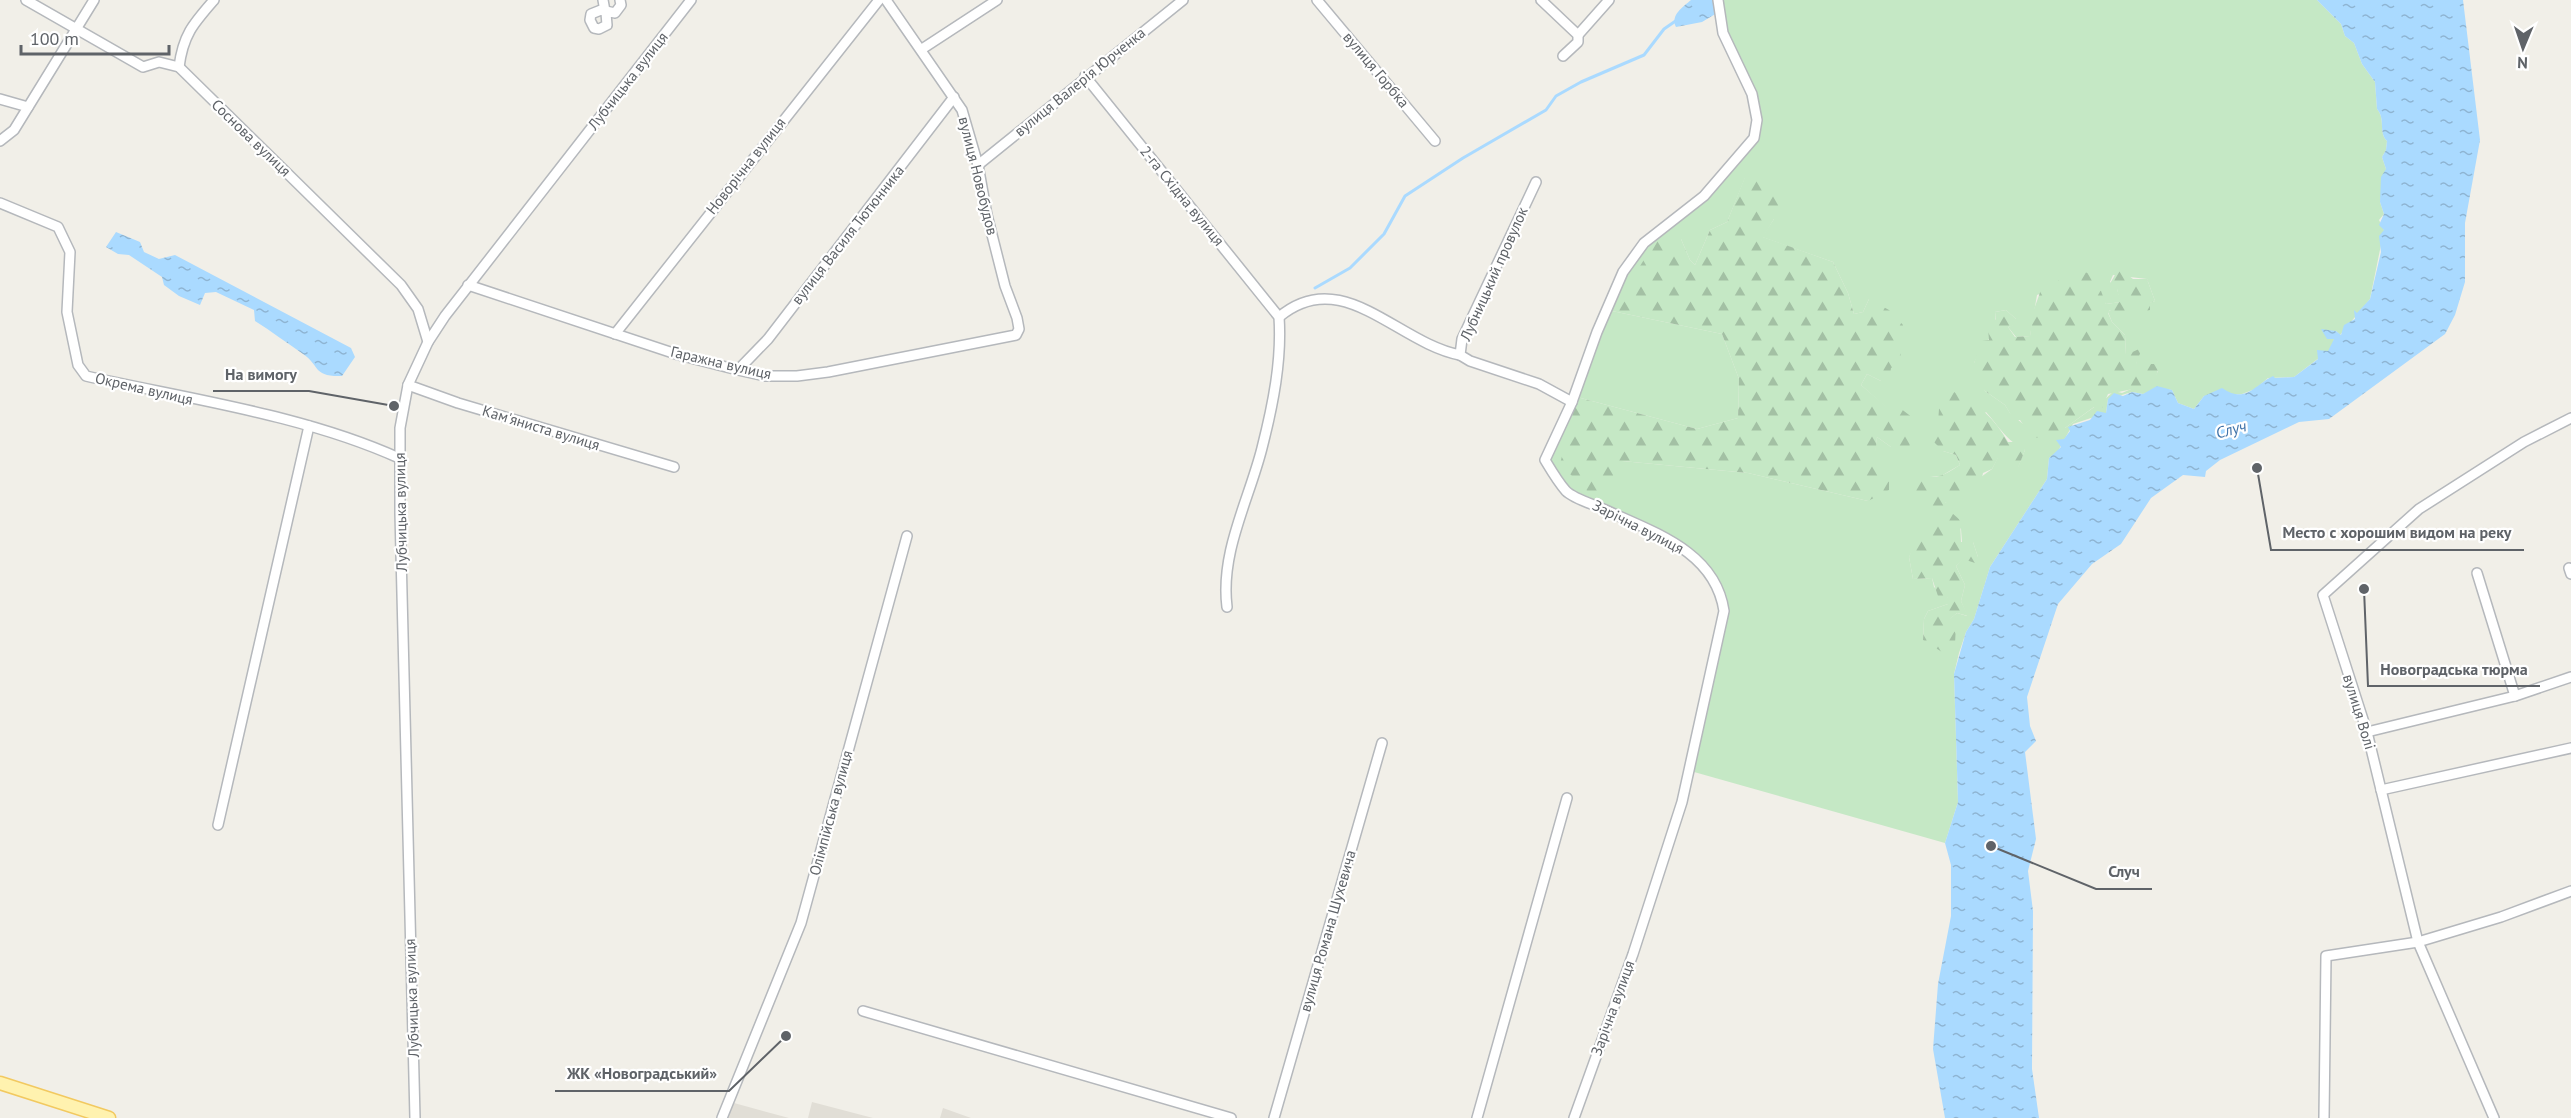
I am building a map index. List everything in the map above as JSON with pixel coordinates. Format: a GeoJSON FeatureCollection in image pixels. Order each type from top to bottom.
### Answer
{"type":"FeatureCollection","features":[{"type":"Feature","properties":{"kind":"main road"},"geometry":{"type":"LineString","coordinates":[[0,1083],[109,1118]]}},
{"type":"Feature","properties":{"kind":"street"},"geometry":{"type":"LineString","coordinates":[[26,0],[143,67],[159,62],[179,67],[181,47],[188,30],[214,0]]}},
{"type":"Feature","properties":{"kind":"street"},"geometry":{"type":"LineString","coordinates":[[0,141],[14,130],[94,0]]}},
{"type":"Feature","properties":{"kind":"street"},"geometry":{"type":"LineString","coordinates":[[603,0],[605,12],[607,25],[599,29],[594,28],[590,20],[591,14],[601,10],[615,12],[621,5],[620,0]]}},
{"type":"Feature","properties":{"kind":"street","name":"Лубчицька вулиця"},"geometry":{"type":"LineString","coordinates":[[416,1118],[399,458],[402,405],[408,385],[428,342],[468,285],[691,0]]}},
{"type":"Feature","properties":{"kind":"street","name":"Новорічна вулиця"},"geometry":{"type":"LineString","coordinates":[[615,334],[879,0]]}},
{"type":"Feature","properties":{"kind":"street","name":"вулиця Новобудов"},"geometry":{"type":"LineString","coordinates":[[886,0],[954,97],[968,128],[1005,286],[1017,318],[1019,329],[1016,335]]}},
{"type":"Feature","properties":{"kind":"street"},"geometry":{"type":"LineString","coordinates":[[922,49],[997,0]]}},
{"type":"Feature","properties":{"kind":"street","name":"вулиця Валерія Юрченка"},"geometry":{"type":"LineString","coordinates":[[978,165],[1085,76],[1183,0]]}},
{"type":"Feature","properties":{"kind":"street","name":"вулиця Горбка"},"geometry":{"type":"LineString","coordinates":[[1317,0],[1435,141]]}},
{"type":"Feature","properties":{"kind":"street"},"geometry":{"type":"LineString","coordinates":[[1541,0],[1578,35]]}},
{"type":"Feature","properties":{"kind":"street"},"geometry":{"type":"LineString","coordinates":[[1563,56],[1578,42],[1578,35],[1609,0]]}},
{"type":"Feature","properties":{"kind":"street","name":"Зарічна вулиця"},"geometry":{"type":"LineString","coordinates":[[1574,1118],[1633,954],[1682,802],[1724,611],[1721,591],[1711,574],[1694,556],[1672,542],[1567,492],[1545,460],[1572,402],[1597,332],[1623,272],[1644,243],[1704,196],[1754,138],[1757,120],[1752,94],[1723,33],[1718,0]]}},
{"type":"Feature","properties":{"kind":"street","name":"Соснова вулиця"},"geometry":{"type":"LineString","coordinates":[[179,67],[401,285],[418,309],[428,342]]}},
{"type":"Feature","properties":{"kind":"street","name":"2-га Східна вулиця"},"geometry":{"type":"LineString","coordinates":[[1085,76],[1279,317]]}},
{"type":"Feature","properties":{"kind":"street","name":"вулиця Василя Тютюнника"},"geometry":{"type":"LineString","coordinates":[[738,370],[768,339],[954,97]]}},
{"type":"Feature","properties":{"kind":"street"},"geometry":{"type":"LineString","coordinates":[[0,99],[28,107]]}},
{"type":"Feature","properties":{"kind":"street","name":"Лубницький провулок"},"geometry":{"type":"LineString","coordinates":[[1536,182],[1462,339],[1460,355],[1470,361],[1539,384],[1572,402]]}},
{"type":"Feature","properties":{"kind":"street","name":"Окрема вулиця"},"geometry":{"type":"LineString","coordinates":[[0,203],[58,227],[70,252],[67,312],[78,365],[86,376],[309,426],[364,442],[399,458]]}},
{"type":"Feature","properties":{"kind":"street","name":"Гаражна вулиця"},"geometry":{"type":"LineString","coordinates":[[468,285],[679,355],[765,376],[797,376],[1016,335]]}},
{"type":"Feature","properties":{"kind":"street"},"geometry":{"type":"LineString","coordinates":[[1227,607],[1225,593],[1230,550],[1262,447],[1281,350],[1279,317],[1292,306],[1312,298],[1332,298],[1355,304],[1427,344],[1460,355]]}},
{"type":"Feature","properties":{"kind":"street","name":"Кам'яниста вулиця"},"geometry":{"type":"LineString","coordinates":[[408,385],[458,403],[674,468]]}},
{"type":"Feature","properties":{"kind":"street","name":"вулиця Волі"},"geometry":{"type":"LineString","coordinates":[[2494,1118],[2418,942],[2367,732],[2323,596],[2420,510],[2524,442],[2571,418]]}},
{"type":"Feature","properties":{"kind":"street"},"geometry":{"type":"LineString","coordinates":[[218,825],[309,426]]}},
{"type":"Feature","properties":{"kind":"street","name":"Олімпійська вулиця"},"geometry":{"type":"LineString","coordinates":[[722,1118],[801,923],[907,536]]}},
{"type":"Feature","properties":{"kind":"street"},"geometry":{"type":"LineString","coordinates":[[2477,573],[2515,696]]}},
{"type":"Feature","properties":{"kind":"street"},"geometry":{"type":"LineString","coordinates":[[2367,732],[2515,696],[2571,677]]}},
{"type":"Feature","properties":{"kind":"street","name":"вулиця Романа Шухевича"},"geometry":{"type":"LineString","coordinates":[[1274,1118],[1382,743]]}},
{"type":"Feature","properties":{"kind":"street"},"geometry":{"type":"LineString","coordinates":[[2381,790],[2571,748]]}},
{"type":"Feature","properties":{"kind":"street"},"geometry":{"type":"LineString","coordinates":[[1477,1118],[1567,798]]}},
{"type":"Feature","properties":{"kind":"street"},"geometry":{"type":"LineString","coordinates":[[2325,1118],[2326,956],[2418,942],[2501,917],[2571,891]]}},
{"type":"Feature","properties":{"kind":"street"},"geometry":{"type":"LineString","coordinates":[[863,1011],[1231,1118]]}},
{"type":"Feature","properties":{"kind":"shaded area"},"geometry":{"type":"Polygon","coordinates":[[[812,1102],[873,1118],[808,1118],[812,1102]]]}},
{"type":"Feature","properties":{"kind":"shaded area"},"geometry":{"type":"Polygon","coordinates":[[[734,1103],[789,1118],[727,1118],[734,1103]]]}},
{"type":"Feature","properties":{"kind":"shaded area"},"geometry":{"type":"Polygon","coordinates":[[[943,1108],[971,1118],[940,1118],[943,1108]]]}},
{"type":"Feature","properties":{"kind":"green space"},"geometry":{"type":"Polygon","coordinates":[[[1718,0],[2317,0],[2341,24],[2345,36],[2354,43],[2362,64],[2375,82],[2377,109],[2387,141],[2382,157],[2386,169],[2380,202],[2384,214],[2379,220],[2384,230],[2370,299],[2340,335],[2336,331],[2327,331],[2329,337],[2334,339],[2332,348],[2294,377],[2268,378],[2255,389],[2242,394],[2204,396],[2194,409],[2178,403],[2172,390],[2159,388],[2143,394],[2132,392],[2108,399],[2106,413],[2073,424],[2058,451],[2049,458],[2047,479],[1990,567],[1974,619],[1966,632],[1959,653],[1954,674],[1958,802],[1945,843],[1687,770],[1724,611],[1721,591],[1694,556],[1567,492],[1545,460],[1623,272],[1644,243],[1704,196],[1754,138],[1752,94],[1723,33],[1718,0]],[[1745,178],[1727,222],[1710,230],[1695,265],[1690,260],[1681,239],[1612,311],[1722,334],[1739,379],[1738,418],[1697,429],[1577,397],[1622,461],[1748,473],[1868,501],[1877,437],[1891,447],[1900,408],[1888,409],[1861,385],[1867,374],[1881,381],[1869,299],[1863,312],[1854,314],[1848,293],[1833,262],[1762,237],[1774,219],[1745,178]],[[2113,275],[2110,282],[2117,289],[2121,302],[2106,304],[2102,298],[2055,288],[2037,295],[2030,336],[2016,337],[2008,327],[2016,324],[2016,319],[2006,310],[1995,312],[1995,326],[1974,363],[1985,391],[2005,405],[2010,413],[2023,424],[2065,428],[2114,391],[2122,393],[2154,379],[2158,371],[2136,364],[2137,356],[2126,356],[2125,335],[2112,322],[2108,312],[2119,306],[2155,301],[2147,279],[2113,275]],[[1986,412],[1943,451],[1956,455],[1960,465],[1941,476],[1930,477],[1931,517],[1909,557],[1913,579],[1932,578],[1934,587],[1948,598],[1948,604],[1928,611],[1924,619],[1923,640],[1957,613],[1967,616],[1961,601],[1965,585],[1956,566],[1963,558],[1978,557],[1973,542],[1962,542],[1961,529],[1945,513],[1945,503],[1992,469],[1998,457],[2018,467],[2025,450],[2008,438],[1986,412]]]}},
{"type":"Feature","properties":{"kind":"green space"},"geometry":{"type":"Polygon","coordinates":[[[1745,177],[1761,182],[1781,197],[1774,219],[1763,237],[1833,262],[1848,293],[1854,314],[1863,312],[1869,299],[1889,310],[1903,325],[1900,362],[1891,368],[1889,380],[1881,381],[1867,374],[1861,385],[1888,408],[1900,408],[1913,418],[1909,451],[1891,447],[1877,437],[1875,457],[1889,469],[1889,490],[1868,501],[1748,473],[1622,461],[1598,502],[1560,464],[1577,397],[1697,429],[1738,418],[1739,379],[1722,334],[1612,311],[1660,234],[1681,239],[1690,260],[1695,265],[1710,230],[1727,222],[1745,177]]]}},
{"type":"Feature","properties":{"kind":"green space"},"geometry":{"type":"Polygon","coordinates":[[[2119,268],[2133,279],[2147,279],[2155,301],[2150,303],[2150,310],[2144,312],[2131,305],[2127,313],[2110,310],[2108,313],[2112,322],[2125,335],[2126,355],[2139,349],[2141,351],[2136,364],[2155,364],[2158,370],[2154,384],[2140,392],[2133,389],[2108,394],[2102,408],[2094,407],[2065,428],[2059,436],[2032,438],[2020,420],[2014,420],[2005,405],[1985,391],[1974,376],[1974,363],[1982,341],[1989,340],[1988,328],[1996,319],[1995,312],[2006,310],[2016,319],[2016,325],[2008,327],[2015,337],[2030,336],[2033,312],[2042,287],[2055,288],[2063,271],[2077,270],[2095,275],[2094,288],[2101,291],[2106,304],[2120,302],[2117,289],[2113,291],[2108,287],[2119,268]]]}},
{"type":"Feature","properties":{"kind":"green space"},"geometry":{"type":"Polygon","coordinates":[[[1954,392],[1985,412],[2008,442],[2020,442],[2025,450],[2018,468],[1998,458],[1992,469],[1983,473],[1980,487],[1969,487],[1969,494],[1962,506],[1950,501],[1945,503],[1945,513],[1952,513],[1960,520],[1961,542],[1973,542],[1978,557],[1975,563],[1963,559],[1956,566],[1965,585],[1961,601],[1968,616],[1957,613],[1950,619],[1956,624],[1955,644],[1942,652],[1923,640],[1924,619],[1928,611],[1948,604],[1948,598],[1938,596],[1932,578],[1913,579],[1909,557],[1921,528],[1930,517],[1912,504],[1915,487],[1924,475],[1938,476],[1960,465],[1956,455],[1943,451],[1929,437],[1932,427],[1938,423],[1939,409],[1954,392]]]}},
{"type":"Feature","properties":{"kind":"water"},"geometry":{"type":"Polygon","coordinates":[[[1691,0],[1716,0],[1717,13],[1702,22],[1676,27],[1676,15],[1691,0]]]}},
{"type":"Feature","properties":{"kind":"water"},"geometry":{"type":"Polygon","coordinates":[[[2317,0],[2463,0],[2480,140],[2465,223],[2465,282],[2455,315],[2445,334],[2329,419],[2299,422],[2220,460],[2206,471],[2205,477],[2183,475],[2151,498],[2121,544],[2092,564],[2058,604],[2027,697],[2030,726],[2036,741],[2025,752],[2036,839],[2028,871],[2033,911],[2032,1069],[2039,1118],[1945,1118],[1933,1049],[1938,984],[1951,916],[1951,865],[1945,843],[1958,802],[1954,674],[1966,632],[1974,619],[1990,567],[2047,479],[2049,458],[2061,447],[2056,440],[2064,439],[2070,431],[2068,427],[2090,420],[2097,411],[2106,413],[2108,399],[2114,393],[2123,396],[2132,392],[2143,394],[2157,386],[2172,390],[2178,403],[2194,409],[2204,396],[2222,388],[2243,394],[2273,376],[2275,378],[2294,377],[2318,359],[2317,350],[2328,351],[2334,339],[2327,339],[2321,329],[2336,331],[2341,335],[2344,325],[2355,319],[2354,310],[2357,313],[2370,299],[2381,252],[2379,236],[2384,230],[2379,225],[2384,214],[2380,202],[2381,177],[2386,169],[2382,157],[2387,141],[2377,109],[2375,82],[2362,64],[2354,43],[2345,36],[2341,24],[2317,0]]]}},
{"type":"Feature","properties":{"kind":"water"},"geometry":{"type":"Polygon","coordinates":[[[116,232],[140,242],[144,252],[159,259],[175,255],[351,348],[355,357],[342,376],[326,375],[318,370],[308,358],[255,321],[254,310],[216,292],[205,293],[200,305],[179,296],[164,285],[162,277],[129,255],[118,254],[106,247],[116,232]]]}},
{"type":"Feature","properties":{"kind":"waterway"},"geometry":{"type":"LineString","coordinates":[[1315,288],[1350,268],[1384,234],[1405,196],[1463,158],[1546,110],[1556,96],[1581,82],[1644,55],[1664,29],[1677,20]]}},
{"type":"Feature","properties":{"kind":"place","name":"На вимогу"},"geometry":{"type":"Point","coordinates":[394,406]}},
{"type":"Feature","properties":{"kind":"place","name":"Место с хорошим видом на реку"},"geometry":{"type":"Point","coordinates":[2257,468]}},
{"type":"Feature","properties":{"kind":"place","name":"Новоградська тюрма"},"geometry":{"type":"Point","coordinates":[2364,589]}},
{"type":"Feature","properties":{"kind":"place","name":"Случ"},"geometry":{"type":"Point","coordinates":[1991,846]}},
{"type":"Feature","properties":{"kind":"place","name":"ЖК «Новоградський»"},"geometry":{"type":"Point","coordinates":[786,1036]}}]}
